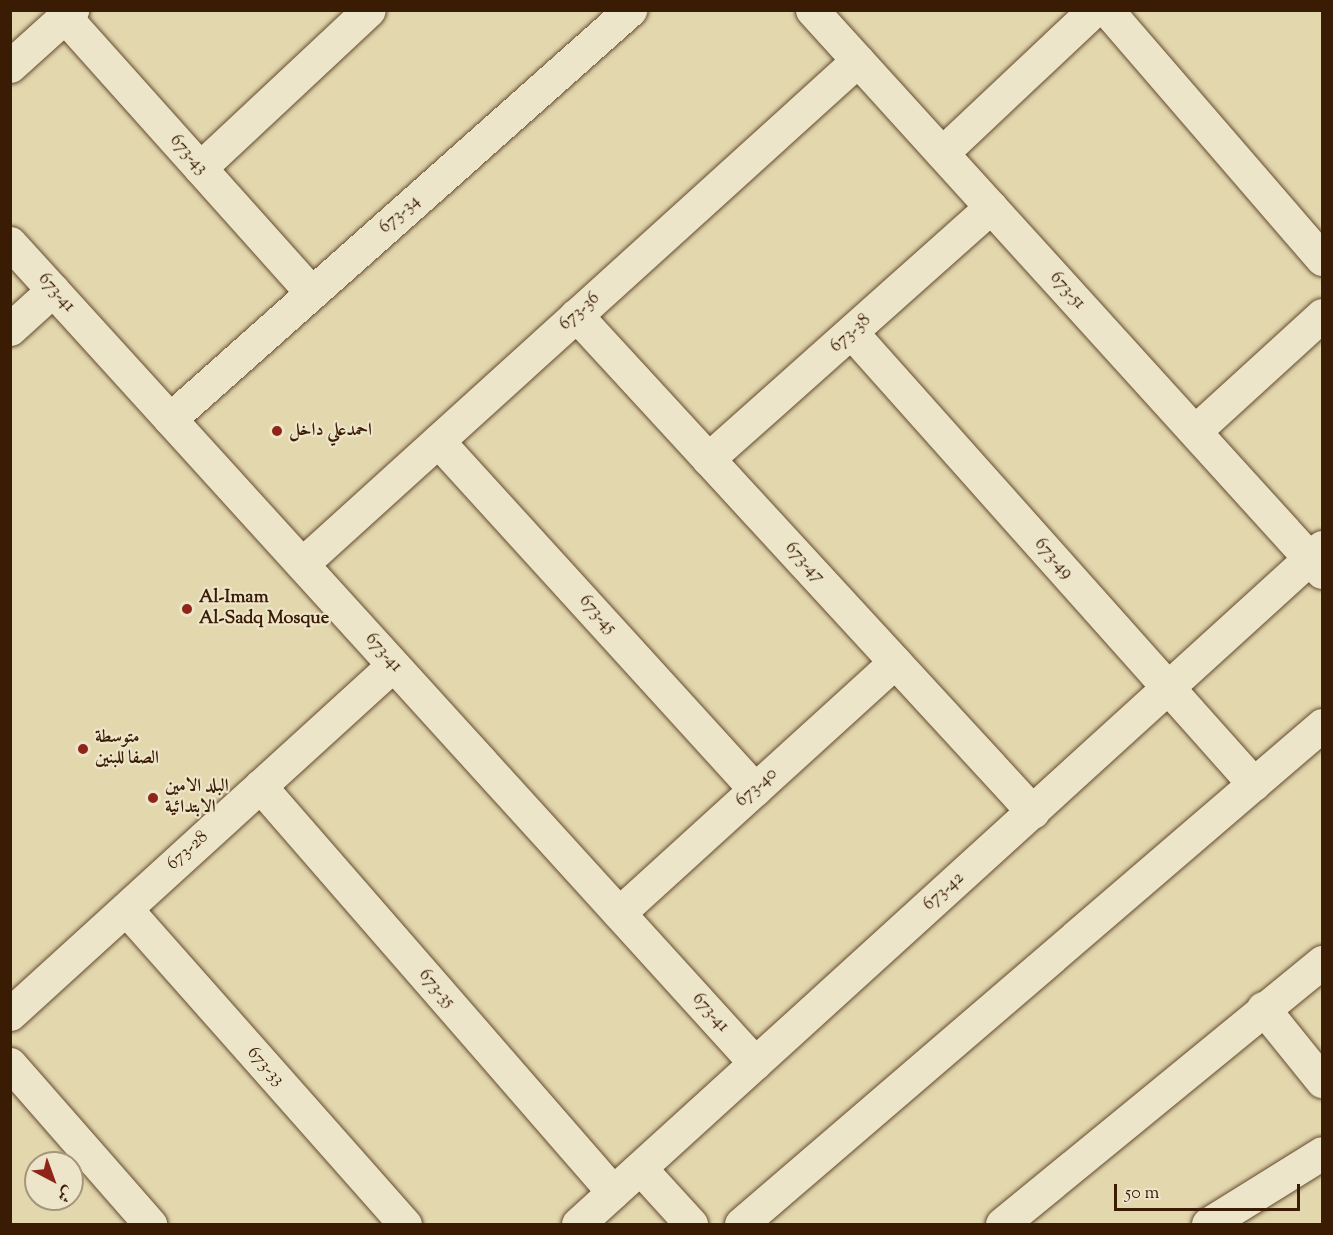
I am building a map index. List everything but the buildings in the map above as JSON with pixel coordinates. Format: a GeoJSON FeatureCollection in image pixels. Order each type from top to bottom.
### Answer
{"type":"FeatureCollection","features":[{"type":"Feature","properties":{"kind":"street"},"geometry":{"type":"LineString","coordinates":[[200,168],[369,10]]}},
{"type":"Feature","properties":{"kind":"street","name":"673-34"},"geometry":{"type":"LineString","coordinates":[[170,419],[630,10]]}},
{"type":"Feature","properties":{"kind":"street","name":"673-51"},"geometry":{"type":"LineString","coordinates":[[812,10],[1195,431],[1319,559]]}},
{"type":"Feature","properties":{"kind":"street"},"geometry":{"type":"LineString","coordinates":[[942,153],[1094,10]]}},
{"type":"Feature","properties":{"kind":"street"},"geometry":{"type":"LineString","coordinates":[[1107,10],[1323,259]]}},
{"type":"Feature","properties":{"kind":"street"},"geometry":{"type":"LineString","coordinates":[[10,66],[69,14]]}},
{"type":"Feature","properties":{"kind":"street","name":"673-43"},"geometry":{"type":"LineString","coordinates":[[69,14],[200,168],[312,294]]}},
{"type":"Feature","properties":{"kind":"street","name":"673-36"},"geometry":{"type":"LineString","coordinates":[[302,564],[858,60]]}},
{"type":"Feature","properties":{"kind":"street","name":"673-38"},"geometry":{"type":"LineString","coordinates":[[708,459],[992,207]]}},
{"type":"Feature","properties":{"kind":"street","name":"673-41"},"geometry":{"type":"LineString","coordinates":[[10,243],[755,1064]]}},
{"type":"Feature","properties":{"kind":"street"},"geometry":{"type":"LineString","coordinates":[[10,329],[53,290]]}},
{"type":"Feature","properties":{"kind":"street","name":"673-47"},"geometry":{"type":"LineString","coordinates":[[576,315],[1033,812]]}},
{"type":"Feature","properties":{"kind":"street"},"geometry":{"type":"LineString","coordinates":[[1195,431],[1323,315]]}},
{"type":"Feature","properties":{"kind":"street","name":"673-49"},"geometry":{"type":"LineString","coordinates":[[852,333],[1254,784]]}},
{"type":"Feature","properties":{"kind":"street","name":"673-45"},"geometry":{"type":"LineString","coordinates":[[438,441],[755,789]]}},
{"type":"Feature","properties":{"kind":"street","name":"673-42"},"geometry":{"type":"LineString","coordinates":[[578,1224],[1169,688],[1319,559]]}},
{"type":"Feature","properties":{"kind":"street","name":"673-40"},"geometry":{"type":"LineString","coordinates":[[618,913],[895,662]]}},
{"type":"Feature","properties":{"kind":"street","name":"673-28"},"geometry":{"type":"LineString","coordinates":[[10,1014],[393,665]]}},
{"type":"Feature","properties":{"kind":"street"},"geometry":{"type":"LineString","coordinates":[[741,1224],[1323,725]]}},
{"type":"Feature","properties":{"kind":"street","name":"673-35"},"geometry":{"type":"LineString","coordinates":[[260,786],[613,1192]]}},
{"type":"Feature","properties":{"kind":"street","name":"673-33"},"geometry":{"type":"LineString","coordinates":[[126,909],[405,1224]]}},
{"type":"Feature","properties":{"kind":"street"},"geometry":{"type":"LineString","coordinates":[[1002,1224],[1263,1008],[1323,962]]}},
{"type":"Feature","properties":{"kind":"street"},"geometry":{"type":"LineString","coordinates":[[1263,1008],[1323,1081]]}},
{"type":"Feature","properties":{"kind":"street"},"geometry":{"type":"LineString","coordinates":[[10,1064],[150,1224]]}},
{"type":"Feature","properties":{"kind":"street"},"geometry":{"type":"LineString","coordinates":[[1208,1224],[1323,1153]]}},
{"type":"Feature","properties":{"kind":"street"},"geometry":{"type":"LineString","coordinates":[[640,1168],[691,1224]]}},
{"type":"Feature","properties":{"kind":"place","name":"احمدعلي داخل"},"geometry":{"type":"Point","coordinates":[277,431]}},
{"type":"Feature","properties":{"kind":"place","name":"Al-Imam Al-Sadq Mosque"},"geometry":{"type":"Point","coordinates":[187,609]}},
{"type":"Feature","properties":{"kind":"place","name":"متوسطة الصفا للبنين"},"geometry":{"type":"Point","coordinates":[83,749]}},
{"type":"Feature","properties":{"kind":"place","name":"البلد الامين الابتدائية"},"geometry":{"type":"Point","coordinates":[153,798]}}]}
